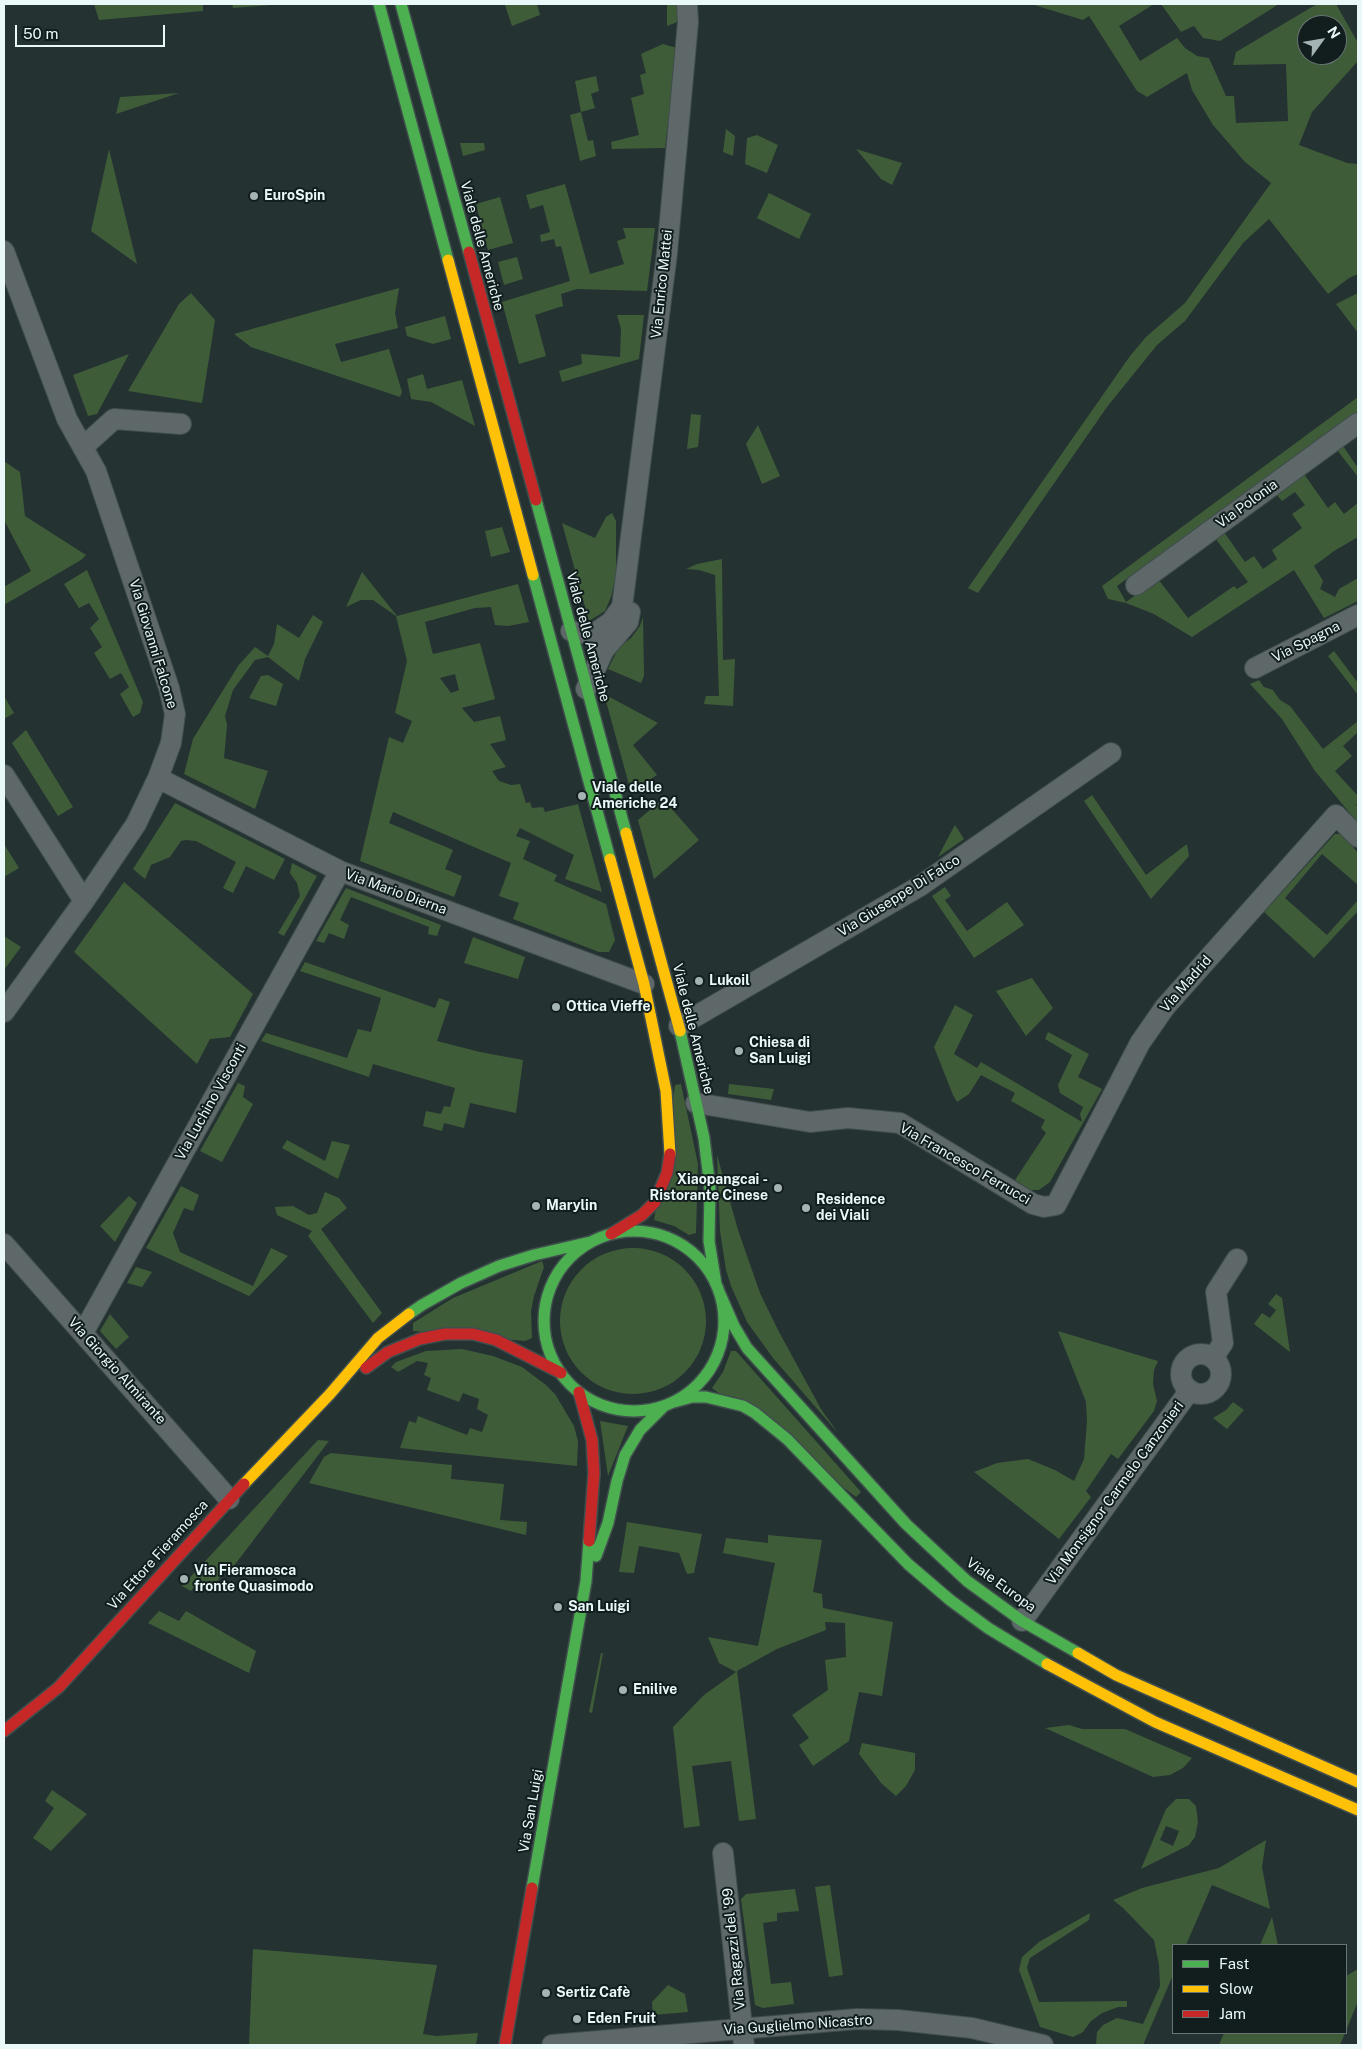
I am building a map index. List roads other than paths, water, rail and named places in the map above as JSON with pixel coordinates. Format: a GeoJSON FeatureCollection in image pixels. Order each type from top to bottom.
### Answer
{"type":"FeatureCollection","features":[{"type":"Feature","properties":{"kind":"main road"},"geometry":{"type":"LineString","coordinates":[[379,4],[644,984],[666,1091],[671,1150],[667,1173],[655,1202],[642,1215],[612,1234]]}},
{"type":"Feature","properties":{"kind":"main road","name":"Viale delle Americhe"},"geometry":{"type":"LineString","coordinates":[[401,4],[679,1026],[704,1138],[710,1188],[709,1241],[718,1289]]}},
{"type":"Feature","properties":{"kind":"main road"},"geometry":{"type":"LineString","coordinates":[[330,1394],[378,1338],[422,1305],[461,1283],[499,1266],[534,1255],[590,1242],[612,1234],[632,1231],[646,1232],[673,1240],[690,1251],[705,1266],[718,1289],[724,1319],[721,1345],[711,1368],[695,1388],[668,1404],[640,1430],[625,1455],[617,1480],[608,1523],[586,1581]]}},
{"type":"Feature","properties":{"kind":"main road"},"geometry":{"type":"LineString","coordinates":[[590,1242],[572,1255],[558,1272],[549,1291],[546,1305],[545,1333],[551,1354],[561,1373],[579,1392],[598,1403],[619,1410],[641,1411],[692,1397],[706,1397],[743,1406],[756,1412],[786,1439],[908,1564],[950,1600],[988,1628],[1029,1654],[1155,1722],[1358,1810]]}},
{"type":"Feature","properties":{"kind":"main road","name":"Viale Europa"},"geometry":{"type":"LineString","coordinates":[[718,1289],[734,1326],[747,1348],[906,1524],[967,1581],[1022,1621],[1116,1675],[1358,1782]]}},
{"type":"Feature","properties":{"kind":"main road"},"geometry":{"type":"LineString","coordinates":[[330,1394],[388,1352],[420,1339],[445,1334],[473,1334],[496,1340],[561,1373]]}},
{"type":"Feature","properties":{"kind":"main road"},"geometry":{"type":"LineString","coordinates":[[579,1392],[592,1440],[594,1473],[586,1581]]}},
{"type":"Feature","properties":{"kind":"main road","name":"Via Ettore Fieramosca"},"geometry":{"type":"LineString","coordinates":[[4,1731],[59,1687],[230,1499],[330,1394]]}},
{"type":"Feature","properties":{"kind":"main road","name":"Via San Luigi"},"geometry":{"type":"LineString","coordinates":[[505,2045],[586,1581]]}},
{"type":"Feature","properties":{"kind":"street","name":"Via Enrico Mattei"},"geometry":{"type":"LineString","coordinates":[[570,631],[588,634],[598,631],[611,622],[622,607],[667,253],[688,22],[686,4]]}},
{"type":"Feature","properties":{"kind":"street","name":"Via Giovanni Falcone"},"geometry":{"type":"LineString","coordinates":[[4,251],[67,418],[96,472],[169,688],[175,714],[172,743],[136,824],[84,901],[4,1012]]}},
{"type":"Feature","properties":{"kind":"street"},"geometry":{"type":"LineString","coordinates":[[83,448],[114,419],[181,424]]}},
{"type":"Feature","properties":{"kind":"street","name":"Via Polonia"},"geometry":{"type":"LineString","coordinates":[[1136,585],[1358,423]]}},
{"type":"Feature","properties":{"kind":"street"},"geometry":{"type":"LineString","coordinates":[[586,689],[604,650],[628,622],[635,590],[628,564]]}},
{"type":"Feature","properties":{"kind":"street","name":"Via Spagna"},"geometry":{"type":"LineString","coordinates":[[1255,668],[1358,615]]}},
{"type":"Feature","properties":{"kind":"street","name":"Via Giuseppe Di Falco"},"geometry":{"type":"LineString","coordinates":[[679,1026],[920,886],[1111,753]]}},
{"type":"Feature","properties":{"kind":"street"},"geometry":{"type":"LineString","coordinates":[[4,775],[84,901]]}},
{"type":"Feature","properties":{"kind":"street","name":"Via Mario Dierna"},"geometry":{"type":"LineString","coordinates":[[158,778],[340,871],[644,984]]}},
{"type":"Feature","properties":{"kind":"street","name":"Via Madrid"},"geometry":{"type":"LineString","coordinates":[[1056,1205],[1140,1043],[1165,1007],[1336,815],[1358,837]]}},
{"type":"Feature","properties":{"kind":"street","name":"Via Luchino Visconti"},"geometry":{"type":"LineString","coordinates":[[83,1333],[340,871]]}},
{"type":"Feature","properties":{"kind":"street","name":"Via Francesco Ferrucci"},"geometry":{"type":"LineString","coordinates":[[696,1103],[810,1122],[848,1118],[900,1123],[1033,1204],[1044,1207],[1056,1205]]}},
{"type":"Feature","properties":{"kind":"street","name":"Via Giorgio Almirante"},"geometry":{"type":"LineString","coordinates":[[4,1244],[230,1499]]}},
{"type":"Feature","properties":{"kind":"street"},"geometry":{"type":"LineString","coordinates":[[1213,1358],[1223,1343],[1216,1292],[1238,1258]]}},
{"type":"Feature","properties":{"kind":"street"},"geometry":{"type":"LineString","coordinates":[[1197,1354],[1204,1354],[1213,1358],[1221,1372],[1218,1384],[1208,1392],[1190,1390],[1182,1379],[1183,1366],[1186,1360],[1197,1354]]}},
{"type":"Feature","properties":{"kind":"street","name":"Via Monsignor Carmelo Canzonieri"},"geometry":{"type":"LineString","coordinates":[[1022,1621],[1190,1390]]}},
{"type":"Feature","properties":{"kind":"street","name":"Via Ragazzi del '99"},"geometry":{"type":"LineString","coordinates":[[723,1853],[743,2037]]}},
{"type":"Feature","properties":{"kind":"street","name":"Via Guglielmo Nicastro"},"geometry":{"type":"LineString","coordinates":[[552,2045],[743,2037],[857,2019],[898,2020],[972,2028],[1043,2045]]}},
{"type":"Feature","properties":{"kind":"place","name":"EuroSpin"},"geometry":{"type":"Point","coordinates":[254,196]}},
{"type":"Feature","properties":{"kind":"place","name":"Viale delle Americhe 24"},"geometry":{"type":"Point","coordinates":[582,796]}},
{"type":"Feature","properties":{"kind":"place","name":"Lukoil"},"geometry":{"type":"Point","coordinates":[699,981]}},
{"type":"Feature","properties":{"kind":"place","name":"Ottica Vieffe"},"geometry":{"type":"Point","coordinates":[556,1007]}},
{"type":"Feature","properties":{"kind":"place","name":"Chiesa di San Luigi"},"geometry":{"type":"Point","coordinates":[739,1051]}},
{"type":"Feature","properties":{"kind":"place","name":"Xiaopangcai - Ristorante Cinese"},"geometry":{"type":"Point","coordinates":[778,1188]}},
{"type":"Feature","properties":{"kind":"place","name":"Marylin"},"geometry":{"type":"Point","coordinates":[536,1206]}},
{"type":"Feature","properties":{"kind":"place","name":"Residence dei Viali"},"geometry":{"type":"Point","coordinates":[806,1208]}},
{"type":"Feature","properties":{"kind":"place","name":"Via Fieramosca fronte Quasimodo"},"geometry":{"type":"Point","coordinates":[184,1579]}},
{"type":"Feature","properties":{"kind":"place","name":"San Luigi"},"geometry":{"type":"Point","coordinates":[558,1607]}},
{"type":"Feature","properties":{"kind":"place","name":"Enilive"},"geometry":{"type":"Point","coordinates":[623,1690]}},
{"type":"Feature","properties":{"kind":"place","name":"Sertiz Cafè"},"geometry":{"type":"Point","coordinates":[546,1993]}},
{"type":"Feature","properties":{"kind":"place","name":"Eden Fruit"},"geometry":{"type":"Point","coordinates":[577,2019]}}]}
